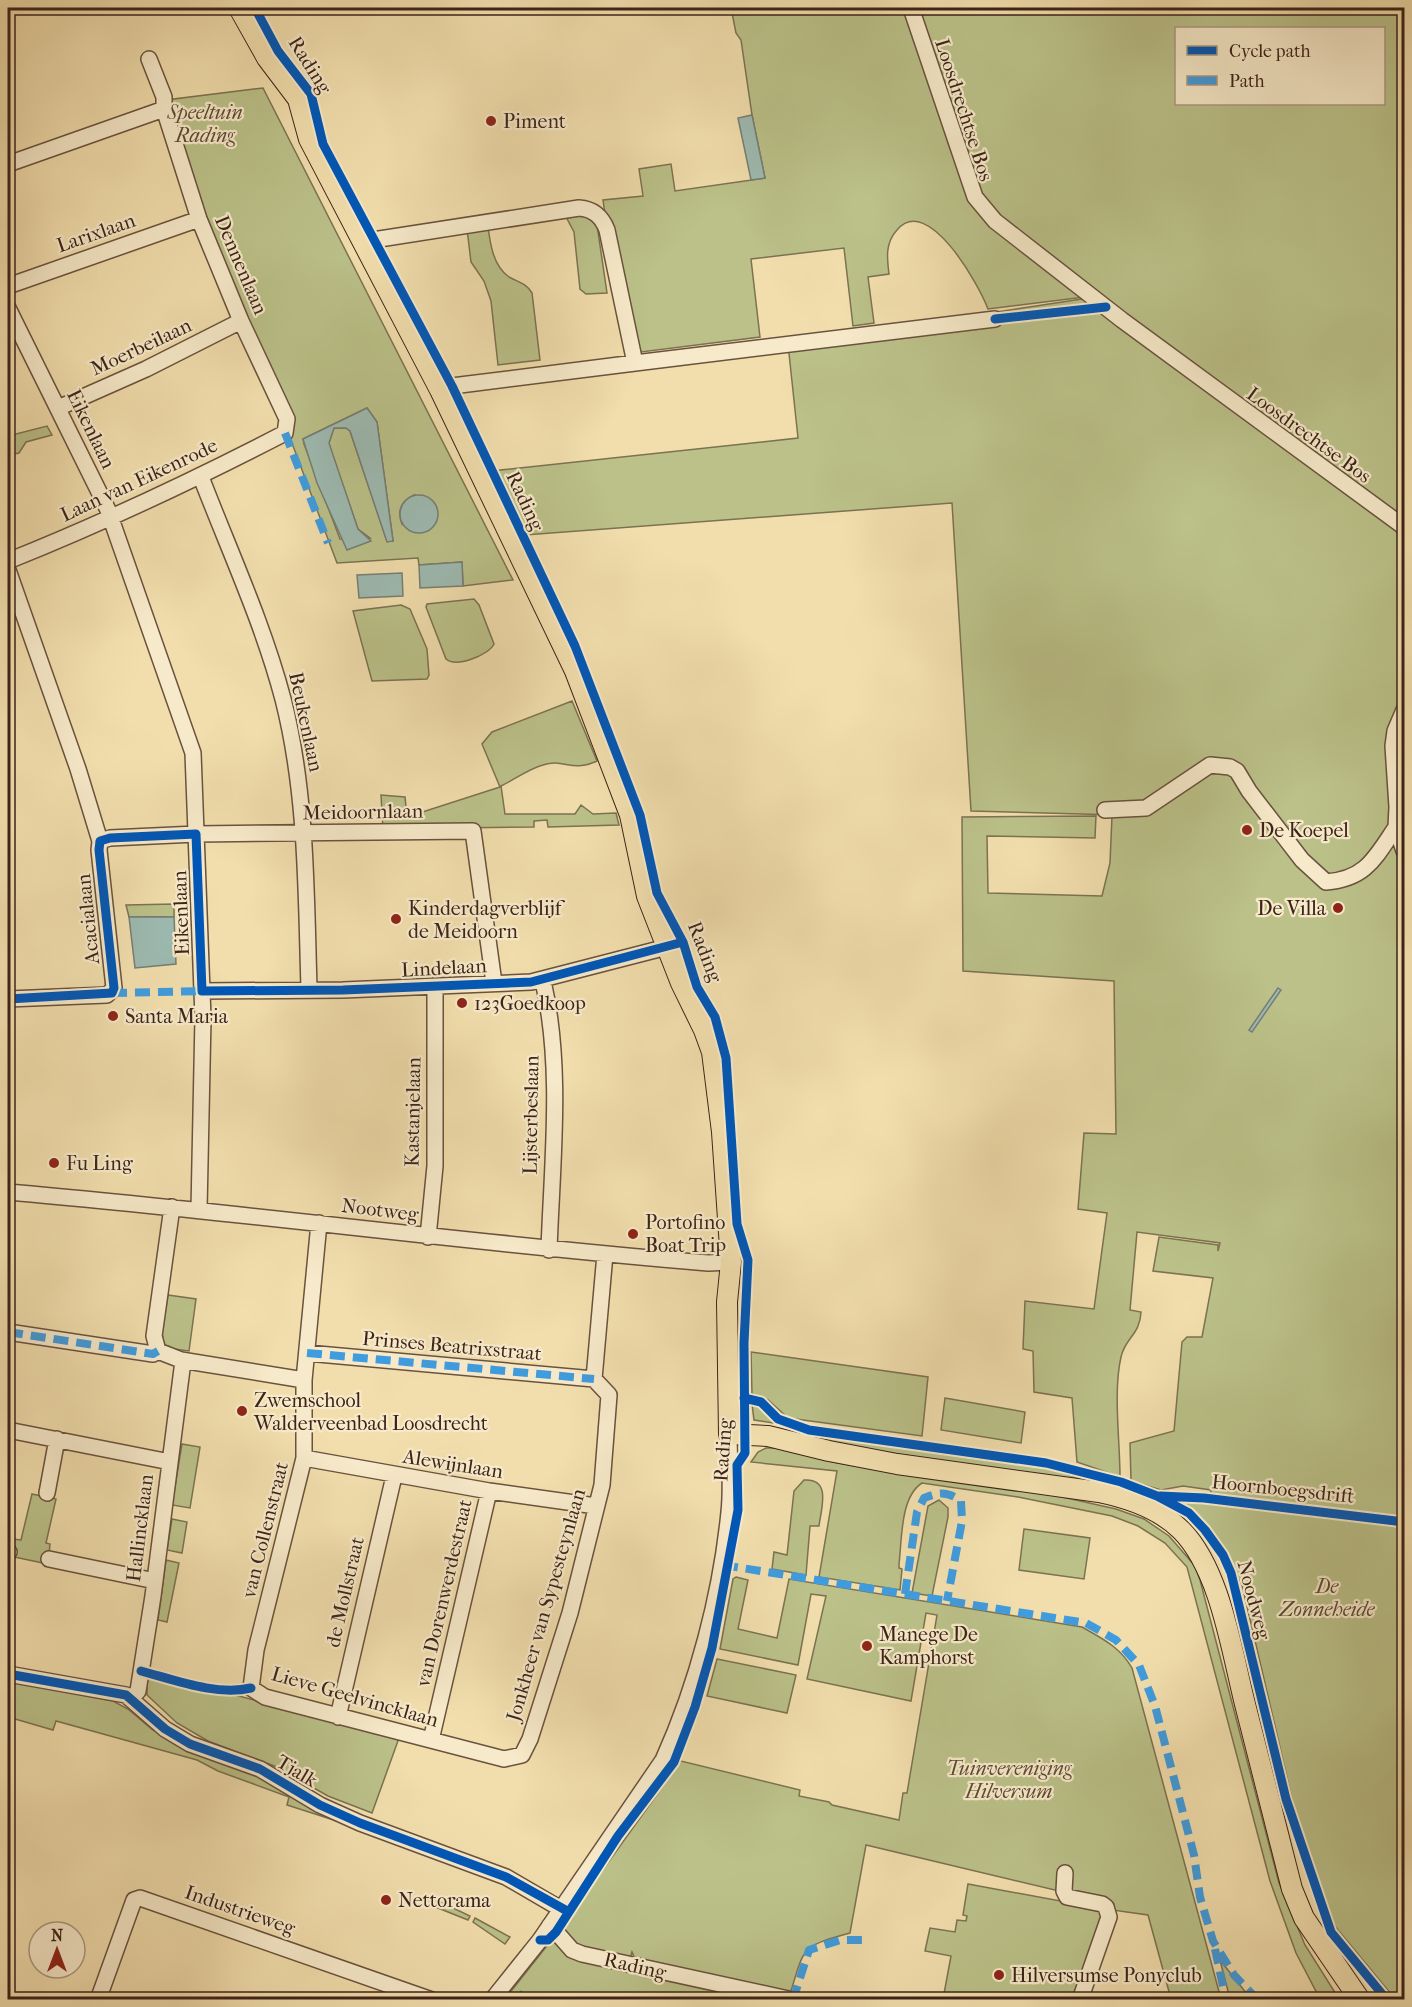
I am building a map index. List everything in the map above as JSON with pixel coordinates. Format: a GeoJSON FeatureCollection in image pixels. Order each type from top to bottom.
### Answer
{"type":"FeatureCollection","features":[{"type":"Feature","properties":{"kind":"main road","name":"Rading"},"geometry":{"type":"LineString","coordinates":[[239,8],[267,58],[298,99],[309,140],[440,390],[575,671],[630,815],[647,896],[712,1052],[722,1132],[731,1262],[727,1302],[729,1434]]}},
{"type":"Feature","properties":{"kind":"main road","name":"Noodweg"},"geometry":{"type":"LineString","coordinates":[[729,1434],[768,1436],[897,1464],[1128,1498],[1156,1512],[1181,1530],[1205,1565],[1222,1616],[1292,1889],[1304,1918],[1360,2000]]}},
{"type":"Feature","properties":{"kind":"street","name":"Loosdrechtse Bos"},"geometry":{"type":"LineString","coordinates":[[911,8],[975,197],[995,221],[1122,320],[1404,527]]}},
{"type":"Feature","properties":{"kind":"street","name":"Dennenlaan"},"geometry":{"type":"LineString","coordinates":[[149,59],[164,98],[164,109],[199,219],[241,321],[287,419],[285,433]]}},
{"type":"Feature","properties":{"kind":"street"},"geometry":{"type":"LineString","coordinates":[[8,164],[164,109]]}},
{"type":"Feature","properties":{"kind":"street"},"geometry":{"type":"LineString","coordinates":[[374,240],[579,208],[590,210],[599,216],[607,230],[635,363]]}},
{"type":"Feature","properties":{"kind":"street","name":"Larixlaan"},"geometry":{"type":"LineString","coordinates":[[8,286],[199,219]]}},
{"type":"Feature","properties":{"kind":"street","name":"Eikenlaan"},"geometry":{"type":"LineString","coordinates":[[8,308],[111,519],[193,753],[202,991],[203,1099],[199,1209]]}},
{"type":"Feature","properties":{"kind":"street"},"geometry":{"type":"LineString","coordinates":[[440,390],[452,386],[995,319]]}},
{"type":"Feature","properties":{"kind":"street","name":"Moerbeilaan"},"geometry":{"type":"LineString","coordinates":[[58,408],[146,369],[241,321]]}},
{"type":"Feature","properties":{"kind":"street","name":"Laan van Eikenrode"},"geometry":{"type":"LineString","coordinates":[[8,561],[111,519],[201,477],[285,433]]}},
{"type":"Feature","properties":{"kind":"street","name":"Beukenlaan"},"geometry":{"type":"LineString","coordinates":[[201,477],[259,626],[283,699],[294,754],[304,834],[309,988]]}},
{"type":"Feature","properties":{"kind":"street","name":"Acacialaan"},"geometry":{"type":"LineString","coordinates":[[8,570],[75,758],[100,841],[99,850],[114,987],[111,993],[8,999]]}},
{"type":"Feature","properties":{"kind":"street"},"geometry":{"type":"LineString","coordinates":[[1404,710],[1395,731],[1393,746],[1396,828],[1404,850]]}},
{"type":"Feature","properties":{"kind":"street"},"geometry":{"type":"LineString","coordinates":[[1105,810],[1146,808],[1210,765],[1230,767],[1237,771],[1249,791],[1302,860],[1326,882],[1350,878],[1368,867],[1396,828]]}},
{"type":"Feature","properties":{"kind":"street","name":"Meidoornlaan"},"geometry":{"type":"LineString","coordinates":[[100,841],[110,838],[196,834],[473,831],[494,983]]}},
{"type":"Feature","properties":{"kind":"street","name":"Lindelaan"},"geometry":{"type":"LineString","coordinates":[[202,991],[435,987],[543,981],[667,947]]}},
{"type":"Feature","properties":{"kind":"street","name":"Lijsterbeslaan"},"geometry":{"type":"LineString","coordinates":[[543,981],[549,1008],[554,1076],[549,1250]]}},
{"type":"Feature","properties":{"kind":"street","name":"Kastanjelaan"},"geometry":{"type":"LineString","coordinates":[[428,1237],[435,1166],[435,987]]}},
{"type":"Feature","properties":{"kind":"street","name":"Nootweg"},"geometry":{"type":"LineString","coordinates":[[8,1192],[199,1209],[549,1250],[731,1262]]}},
{"type":"Feature","properties":{"kind":"street"},"geometry":{"type":"LineString","coordinates":[[158,1351],[154,1336],[172,1207]]}},
{"type":"Feature","properties":{"kind":"street","name":"van Collenstraat"},"geometry":{"type":"LineString","coordinates":[[251,1688],[256,1650],[304,1458],[304,1380],[319,1223]]}},
{"type":"Feature","properties":{"kind":"street"},"geometry":{"type":"LineString","coordinates":[[594,1379],[604,1254]]}},
{"type":"Feature","properties":{"kind":"street"},"geometry":{"type":"LineString","coordinates":[[8,1332],[153,1354],[158,1351]]}},
{"type":"Feature","properties":{"kind":"street"},"geometry":{"type":"LineString","coordinates":[[158,1351],[183,1361],[304,1380]]}},
{"type":"Feature","properties":{"kind":"street","name":"Prinses Beatrixstraat"},"geometry":{"type":"LineString","coordinates":[[307,1353],[594,1379]]}},
{"type":"Feature","properties":{"kind":"street","name":"Hallincklaan"},"geometry":{"type":"LineString","coordinates":[[132,1698],[138,1691],[183,1361]]}},
{"type":"Feature","properties":{"kind":"street","name":"Jonkheer van Sypesteynlaan"},"geometry":{"type":"LineString","coordinates":[[522,1755],[570,1613],[602,1485],[609,1395],[594,1379]]}},
{"type":"Feature","properties":{"kind":"street"},"geometry":{"type":"LineString","coordinates":[[8,1430],[170,1462]]}},
{"type":"Feature","properties":{"kind":"street","name":"Rading"},"geometry":{"type":"LineString","coordinates":[[492,2000],[550,1925],[663,1760],[678,1728],[705,1644],[728,1525],[729,1434]]}},
{"type":"Feature","properties":{"kind":"street"},"geometry":{"type":"LineString","coordinates":[[46,1493],[57,1439]]}},
{"type":"Feature","properties":{"kind":"street","name":"Alewijnlaan"},"geometry":{"type":"LineString","coordinates":[[304,1458],[394,1476],[596,1506]]}},
{"type":"Feature","properties":{"kind":"street","name":"de Mollstraat"},"geometry":{"type":"LineString","coordinates":[[338,1717],[394,1476]]}},
{"type":"Feature","properties":{"kind":"street","name":"van Dorenwerdestraat"},"geometry":{"type":"LineString","coordinates":[[431,1740],[489,1491]]}},
{"type":"Feature","properties":{"kind":"street"},"geometry":{"type":"LineString","coordinates":[[49,1559],[154,1581]]}},
{"type":"Feature","properties":{"kind":"street"},"geometry":{"type":"LineString","coordinates":[[8,1674],[132,1698]]}},
{"type":"Feature","properties":{"kind":"street","name":"Lieve Geelvincklaan"},"geometry":{"type":"LineString","coordinates":[[251,1688],[265,1697],[504,1759],[522,1755]]}},
{"type":"Feature","properties":{"kind":"street","name":"Tjalk"},"geometry":{"type":"LineString","coordinates":[[132,1698],[165,1729],[190,1743],[260,1770],[320,1805],[360,1823],[506,1877],[561,1909]]}},
{"type":"Feature","properties":{"kind":"street"},"geometry":{"type":"LineString","coordinates":[[1065,1873],[1064,1891],[1067,1897],[1102,1904],[1106,1907],[1109,1917],[1080,2000]]}},
{"type":"Feature","properties":{"kind":"street","name":"Industrieweg"},"geometry":{"type":"LineString","coordinates":[[99,2000],[134,1900],[140,1898],[432,2000]]}},
{"type":"Feature","properties":{"kind":"street","name":"Rading"},"geometry":{"type":"LineString","coordinates":[[550,1925],[572,1950],[582,1954],[793,2000]]}},
{"type":"Feature","properties":{"kind":"green space"},"geometry":{"type":"Polygon","coordinates":[[[731,8],[904,8],[969,200],[987,223],[1085,297],[988,309],[974,281],[951,247],[937,232],[923,223],[909,222],[897,230],[890,240],[887,256],[889,274],[868,277],[874,323],[853,326],[844,248],[751,259],[760,337],[625,354],[603,200],[643,196],[639,169],[671,164],[675,191],[765,178],[752,115],[741,40],[736,33],[731,8]]]}},
{"type":"Feature","properties":{"kind":"green space","name":"De Zonneheide"},"geometry":{"type":"Polygon","coordinates":[[[919,8],[1404,8],[1404,1999],[1395,1999],[1333,1924],[1303,1846],[1242,1585],[1204,1526],[1195,1516],[1169,1498],[1210,1502],[1211,1490],[1183,1486],[1161,1490],[1131,1481],[1130,1443],[1174,1431],[1182,1342],[1187,1337],[1202,1337],[1213,1278],[1153,1271],[1159,1237],[1218,1245],[1218,1251],[1220,1243],[1137,1232],[1130,1310],[1141,1312],[1138,1326],[1121,1357],[1117,1385],[1120,1477],[1077,1462],[1072,1398],[1034,1392],[1033,1351],[1023,1349],[1025,1301],[1094,1309],[1107,1213],[1078,1209],[1084,1133],[1116,1134],[1114,981],[963,971],[962,817],[1096,816],[1095,838],[987,836],[988,893],[1102,896],[1110,863],[1112,816],[1118,815],[971,811],[952,503],[525,535],[492,471],[798,438],[788,344],[1095,297],[999,218],[980,193],[919,8]]]}},
{"type":"Feature","properties":{"kind":"green space","name":"Speeltuin Rading"},"geometry":{"type":"Polygon","coordinates":[[[263,88],[513,580],[463,586],[462,562],[419,565],[418,558],[337,563],[290,438],[294,421],[292,412],[247,319],[203,214],[166,100],[263,88]],[[367,408],[303,439],[340,539],[370,538],[358,529],[329,443],[334,428],[346,428],[350,431],[387,541],[393,541],[377,422],[367,408]],[[414,495],[401,507],[402,524],[414,495]]]}},
{"type":"Feature","properties":{"kind":"green space"},"geometry":{"type":"Polygon","coordinates":[[[580,212],[596,218],[607,293],[586,294],[580,289],[574,232],[565,215],[580,212]]]}},
{"type":"Feature","properties":{"kind":"green space"},"geometry":{"type":"Polygon","coordinates":[[[488,226],[491,247],[499,267],[532,293],[540,360],[498,365],[491,301],[484,281],[471,262],[467,229],[488,226]]]}},
{"type":"Feature","properties":{"kind":"green space"},"geometry":{"type":"Polygon","coordinates":[[[47,426],[52,435],[26,442],[19,453],[8,455],[8,436],[47,426]]]}},
{"type":"Feature","properties":{"kind":"green space"},"geometry":{"type":"Polygon","coordinates":[[[474,599],[479,605],[494,644],[486,652],[472,659],[457,662],[446,659],[426,607],[427,604],[474,599]]]}},
{"type":"Feature","properties":{"kind":"green space"},"geometry":{"type":"Polygon","coordinates":[[[401,605],[410,609],[427,649],[429,675],[427,679],[372,681],[353,611],[401,605]]]}},
{"type":"Feature","properties":{"kind":"green space"},"geometry":{"type":"Polygon","coordinates":[[[572,701],[597,761],[581,766],[550,763],[537,767],[501,786],[505,814],[575,814],[581,805],[593,814],[616,813],[619,825],[548,827],[547,820],[534,821],[534,827],[383,829],[381,795],[405,797],[407,817],[500,787],[482,744],[492,732],[572,701]]]}},
{"type":"Feature","properties":{"kind":"green space"},"geometry":{"type":"Polygon","coordinates":[[[174,904],[174,917],[129,917],[126,905],[174,904]]]}},
{"type":"Feature","properties":{"kind":"green space"},"geometry":{"type":"Polygon","coordinates":[[[168,1295],[196,1299],[189,1351],[174,1349],[164,1344],[162,1333],[168,1295]]]}},
{"type":"Feature","properties":{"kind":"green space"},"geometry":{"type":"Polygon","coordinates":[[[751,1352],[928,1377],[922,1436],[788,1418],[768,1400],[752,1394],[751,1352]]]}},
{"type":"Feature","properties":{"kind":"green space"},"geometry":{"type":"Polygon","coordinates":[[[945,1398],[1025,1412],[1021,1443],[941,1430],[945,1398]]]}},
{"type":"Feature","properties":{"kind":"green space"},"geometry":{"type":"Polygon","coordinates":[[[752,1404],[762,1407],[780,1424],[754,1420],[752,1404]]]}},
{"type":"Feature","properties":{"kind":"green space"},"geometry":{"type":"Polygon","coordinates":[[[793,1431],[1035,1463],[1101,1486],[825,1443],[793,1431]]]}},
{"type":"Feature","properties":{"kind":"green space"},"geometry":{"type":"Polygon","coordinates":[[[182,1444],[200,1447],[190,1508],[172,1505],[182,1444]]]}},
{"type":"Feature","properties":{"kind":"green space"},"geometry":{"type":"Polygon","coordinates":[[[766,1448],[778,1448],[833,1462],[901,1474],[1049,1494],[1116,1509],[1144,1519],[1169,1536],[1195,1566],[1200,1580],[1279,1883],[1305,1945],[1336,1994],[1334,1999],[1320,1999],[1296,1953],[1270,1881],[1187,1567],[1165,1543],[1138,1526],[1112,1516],[1018,1497],[922,1483],[910,1498],[903,1520],[899,1564],[899,1568],[902,1569],[900,1590],[819,1577],[837,1471],[751,1462],[758,1452],[766,1448]]]}},
{"type":"Feature","properties":{"kind":"green space"},"geometry":{"type":"Polygon","coordinates":[[[804,1480],[818,1484],[823,1496],[819,1526],[810,1526],[806,1575],[772,1569],[774,1552],[787,1555],[794,1491],[804,1480]]]}},
{"type":"Feature","properties":{"kind":"green space"},"geometry":{"type":"Polygon","coordinates":[[[32,1494],[56,1499],[46,1543],[50,1544],[48,1564],[9,1556],[13,1539],[21,1540],[32,1494]]]}},
{"type":"Feature","properties":{"kind":"green space"},"geometry":{"type":"Polygon","coordinates":[[[939,1500],[948,1508],[948,1517],[932,1596],[912,1593],[928,1506],[939,1500]]]}},
{"type":"Feature","properties":{"kind":"green space"},"geometry":{"type":"Polygon","coordinates":[[[172,1519],[187,1522],[182,1553],[167,1550],[172,1519]]]}},
{"type":"Feature","properties":{"kind":"green space"},"geometry":{"type":"Polygon","coordinates":[[[1024,1529],[1090,1538],[1084,1579],[1019,1570],[1024,1529]]]}},
{"type":"Feature","properties":{"kind":"green space"},"geometry":{"type":"Polygon","coordinates":[[[166,1560],[179,1563],[167,1622],[158,1620],[166,1560]]]}},
{"type":"Feature","properties":{"kind":"green space","name":"Tuinvereniging Hilversum"},"geometry":{"type":"Polygon","coordinates":[[[736,1577],[748,1580],[738,1629],[777,1638],[789,1579],[1082,1627],[1116,1649],[1132,1668],[1221,1999],[1171,1999],[1148,1915],[1112,1910],[1114,1904],[866,1845],[850,1933],[821,1942],[806,1952],[798,1968],[789,1997],[637,1963],[632,1952],[627,1969],[771,1999],[504,2000],[561,1928],[681,1761],[800,1790],[799,1796],[899,1820],[903,1793],[907,1793],[937,1615],[926,1613],[911,1701],[807,1679],[826,1596],[811,1594],[798,1665],[720,1649],[733,1579],[736,1577]]]}},
{"type":"Feature","properties":{"kind":"green space"},"geometry":{"type":"Polygon","coordinates":[[[717,1659],[796,1675],[787,1713],[707,1696],[717,1659]]]}},
{"type":"Feature","properties":{"kind":"green space"},"geometry":{"type":"Polygon","coordinates":[[[147,1672],[399,1738],[372,1813],[328,1796],[277,1767],[208,1741],[177,1723],[147,1695],[147,1672]]]}},
{"type":"Feature","properties":{"kind":"green space"},"geometry":{"type":"Polygon","coordinates":[[[8,1681],[113,1701],[128,1709],[153,1730],[254,1772],[343,1823],[287,1805],[289,1797],[218,1771],[197,1760],[56,1721],[53,1730],[8,1717],[8,1681]]]}},
{"type":"Feature","properties":{"kind":"green space"},"geometry":{"type":"Polygon","coordinates":[[[968,1884],[1104,1909],[1076,1999],[943,1999],[951,1956],[925,1951],[930,1928],[955,1932],[957,1920],[966,1921],[967,1916],[963,1915],[968,1884]]]}},
{"type":"Feature","properties":{"kind":"green space"},"geometry":{"type":"Polygon","coordinates":[[[426,1895],[470,1916],[468,1920],[423,1902],[426,1895]]]}},
{"type":"Feature","properties":{"kind":"green space"},"geometry":{"type":"Polygon","coordinates":[[[475,1918],[510,1937],[505,1944],[473,1922],[475,1918]]]}},
{"type":"Feature","properties":{"kind":"green space"},"geometry":{"type":"Polygon","coordinates":[[[1220,1960],[1251,1999],[1230,1999],[1220,1960]]]}},
{"type":"Feature","properties":{"kind":"water"},"geometry":{"type":"Polygon","coordinates":[[[752,115],[765,178],[751,180],[738,118],[752,115]]]}},
{"type":"Feature","properties":{"kind":"water"},"geometry":{"type":"Polygon","coordinates":[[[367,408],[377,422],[393,541],[387,542],[350,431],[346,428],[334,428],[329,443],[358,529],[371,541],[347,550],[317,483],[303,439],[367,408]]]}},
{"type":"Feature","properties":{"kind":"water"},"geometry":{"type":"Polygon","coordinates":[[[419,495],[433,500],[438,514],[433,528],[419,533],[405,528],[400,514],[405,500],[419,495]]]}},
{"type":"Feature","properties":{"kind":"water"},"geometry":{"type":"Polygon","coordinates":[[[462,562],[463,586],[420,588],[419,565],[462,562]]]}},
{"type":"Feature","properties":{"kind":"water"},"geometry":{"type":"Polygon","coordinates":[[[402,573],[403,596],[359,598],[357,575],[402,573]]]}},
{"type":"Feature","properties":{"kind":"water"},"geometry":{"type":"Polygon","coordinates":[[[129,917],[174,917],[176,964],[135,968],[129,917]]]}},
{"type":"Feature","properties":{"kind":"water"},"geometry":{"type":"Polygon","coordinates":[[[1278,988],[1281,990],[1252,1032],[1249,1030],[1278,988]]]}},
{"type":"Feature","properties":{"kind":"waterway"},"geometry":{"type":"LineString","coordinates":[[515,2000],[521,1992]]}},
{"type":"Feature","properties":{"kind":"marked path"},"geometry":{"type":"LineString","coordinates":[[285,433],[328,543]]}},
{"type":"Feature","properties":{"kind":"marked path"},"geometry":{"type":"LineString","coordinates":[[112,993],[202,991]]}},
{"type":"Feature","properties":{"kind":"marked path"},"geometry":{"type":"LineString","coordinates":[[8,1332],[153,1354],[158,1351]]}},
{"type":"Feature","properties":{"kind":"marked path"},"geometry":{"type":"LineString","coordinates":[[307,1353],[594,1379]]}},
{"type":"Feature","properties":{"kind":"marked path"},"geometry":{"type":"LineString","coordinates":[[905,1594],[917,1512],[924,1498],[947,1494],[961,1501],[962,1521],[947,1601]]}},
{"type":"Feature","properties":{"kind":"marked path"},"geometry":{"type":"LineString","coordinates":[[723,1565],[1086,1623],[1116,1640],[1139,1665],[1155,1706],[1194,1855],[1200,1897],[1213,1941],[1234,1975],[1258,2000]]}},
{"type":"Feature","properties":{"kind":"marked path"},"geometry":{"type":"LineString","coordinates":[[793,2000],[809,1950],[840,1940],[868,1940]]}},
{"type":"Feature","properties":{"kind":"marked path"},"geometry":{"type":"LineString","coordinates":[[1215,1949],[1226,2000]]}},
{"type":"Feature","properties":{"kind":"marked path"},"geometry":{"type":"LineString","coordinates":[[1355,2000],[1358,1997]]}},
{"type":"Feature","properties":{"kind":"cycle path"},"geometry":{"type":"LineString","coordinates":[[255,8],[278,51],[311,94],[323,144],[452,386],[575,646],[640,815],[657,893],[683,942],[697,987],[715,1017],[726,1058],[737,1224],[748,1260],[744,1343],[745,1453],[737,1465],[738,1510],[712,1648],[695,1707],[674,1762],[618,1836],[556,1932],[548,1940],[540,1940]]}},
{"type":"Feature","properties":{"kind":"cycle path"},"geometry":{"type":"LineString","coordinates":[[995,319],[1106,307]]}},
{"type":"Feature","properties":{"kind":"cycle path"},"geometry":{"type":"LineString","coordinates":[[8,999],[112,993],[114,988],[99,850],[100,841],[110,838],[196,834],[202,991],[343,990],[531,982],[683,942]]}},
{"type":"Feature","properties":{"kind":"cycle path"},"geometry":{"type":"LineString","coordinates":[[744,1398],[761,1402],[778,1419],[809,1430],[1046,1463],[1121,1482],[1157,1496],[1189,1513],[1223,1555],[1231,1573],[1286,1799],[1331,1932],[1387,2000]]}},
{"type":"Feature","properties":{"kind":"cycle path","name":"Hoornboegsdrift"},"geometry":{"type":"LineString","coordinates":[[1160,1496],[1204,1498],[1404,1522]]}},
{"type":"Feature","properties":{"kind":"cycle path"},"geometry":{"type":"LineString","coordinates":[[141,1671],[210,1689],[251,1688]]}},
{"type":"Feature","properties":{"kind":"cycle path"},"geometry":{"type":"LineString","coordinates":[[8,1674],[126,1695],[165,1729],[190,1744],[260,1769],[320,1805],[360,1823],[506,1877],[569,1912]]}},
{"type":"Feature","properties":{"kind":"place","name":"Piment"},"geometry":{"type":"Point","coordinates":[491,121]}},
{"type":"Feature","properties":{"kind":"place","name":"De Koepel"},"geometry":{"type":"Point","coordinates":[1247,830]}},
{"type":"Feature","properties":{"kind":"place","name":"De Villa"},"geometry":{"type":"Point","coordinates":[1338,908]}},
{"type":"Feature","properties":{"kind":"place","name":"Kinderdagverblijf de Meidoorn"},"geometry":{"type":"Point","coordinates":[396,919]}},
{"type":"Feature","properties":{"kind":"place","name":"123Goedkoop"},"geometry":{"type":"Point","coordinates":[462,1003]}},
{"type":"Feature","properties":{"kind":"place","name":"Santa Maria"},"geometry":{"type":"Point","coordinates":[113,1016]}},
{"type":"Feature","properties":{"kind":"place","name":"Fu Ling"},"geometry":{"type":"Point","coordinates":[54,1163]}},
{"type":"Feature","properties":{"kind":"place","name":"Portofino Boat Trip"},"geometry":{"type":"Point","coordinates":[633,1234]}},
{"type":"Feature","properties":{"kind":"place","name":"Zwemschool Walderveenbad Loosdrecht"},"geometry":{"type":"Point","coordinates":[242,1411]}},
{"type":"Feature","properties":{"kind":"place","name":"Manege De Kamphorst"},"geometry":{"type":"Point","coordinates":[867,1646]}},
{"type":"Feature","properties":{"kind":"place","name":"Nettorama"},"geometry":{"type":"Point","coordinates":[386,1900]}},
{"type":"Feature","properties":{"kind":"place","name":"Hilversumse Ponyclub"},"geometry":{"type":"Point","coordinates":[999,1975]}}]}
